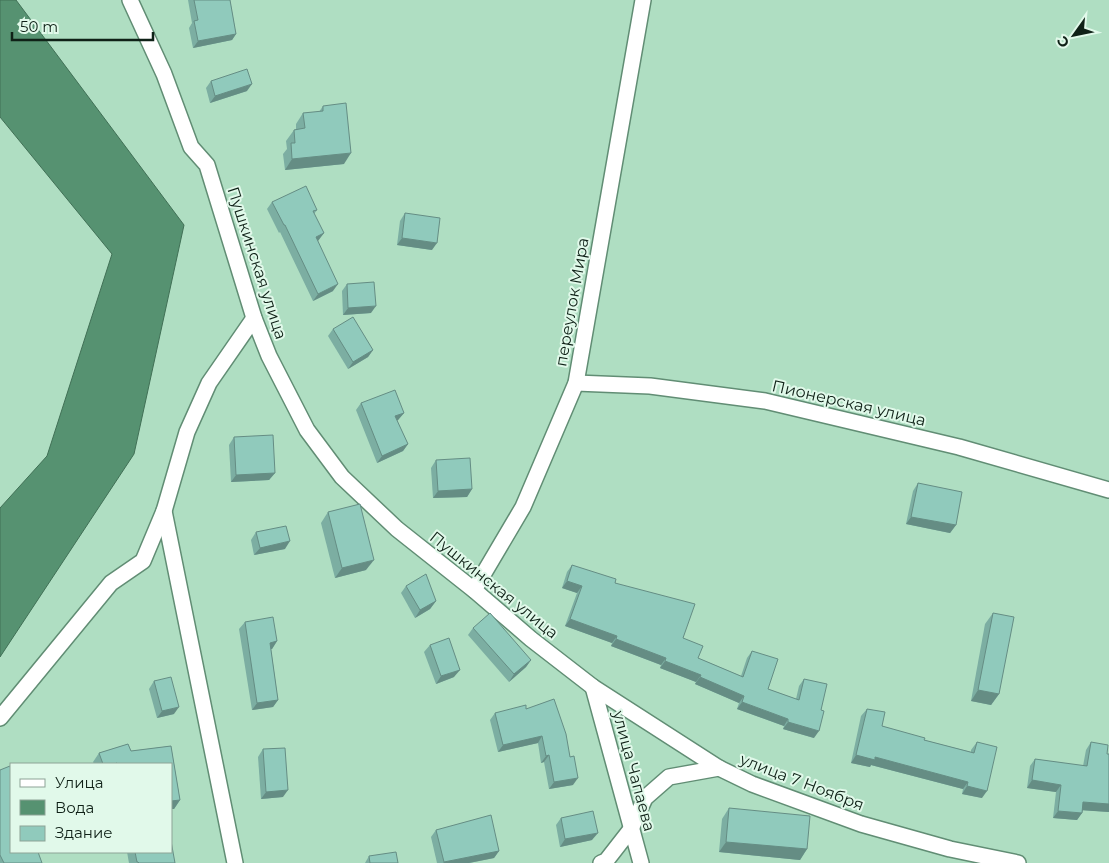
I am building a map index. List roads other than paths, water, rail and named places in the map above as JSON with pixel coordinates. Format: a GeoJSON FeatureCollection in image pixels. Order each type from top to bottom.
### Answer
{"type":"FeatureCollection","features":[{"type":"Feature","properties":{"kind":"street","name":"Пушкинская улица"},"geometry":{"type":"LineString","coordinates":[[130,0],[164,74],[191,147],[206,165],[254,318],[269,356],[307,430],[342,477],[397,529],[474,590],[530,639],[594,688]]}},
{"type":"Feature","properties":{"kind":"street","name":"переулок Мира"},"geometry":{"type":"LineString","coordinates":[[474,590],[523,507],[576,383],[643,0]]}},
{"type":"Feature","properties":{"kind":"street"},"geometry":{"type":"LineString","coordinates":[[0,718],[111,583],[143,561],[164,511],[187,432],[209,383],[254,318]]}},
{"type":"Feature","properties":{"kind":"street","name":"Пионерская улица"},"geometry":{"type":"LineString","coordinates":[[576,383],[650,386],[765,402],[959,447],[1109,490]]}},
{"type":"Feature","properties":{"kind":"street"},"geometry":{"type":"LineString","coordinates":[[164,511],[235,863]]}},
{"type":"Feature","properties":{"kind":"street","name":"улица 7 Ноября"},"geometry":{"type":"LineString","coordinates":[[594,688],[719,768],[752,784],[861,824],[950,849],[1018,863]]}},
{"type":"Feature","properties":{"kind":"street","name":"улица Чапаева"},"geometry":{"type":"LineString","coordinates":[[594,688],[641,863]]}},
{"type":"Feature","properties":{"kind":"street"},"geometry":{"type":"LineString","coordinates":[[601,863],[606,861],[631,829],[645,798],[669,777],[719,768]]}},
{"type":"Feature","properties":{"kind":"water"},"geometry":{"type":"Polygon","coordinates":[[[0,0],[16,0],[184,225],[134,454],[0,657],[0,508],[47,456],[112,254],[0,117],[0,0]]]}}]}
